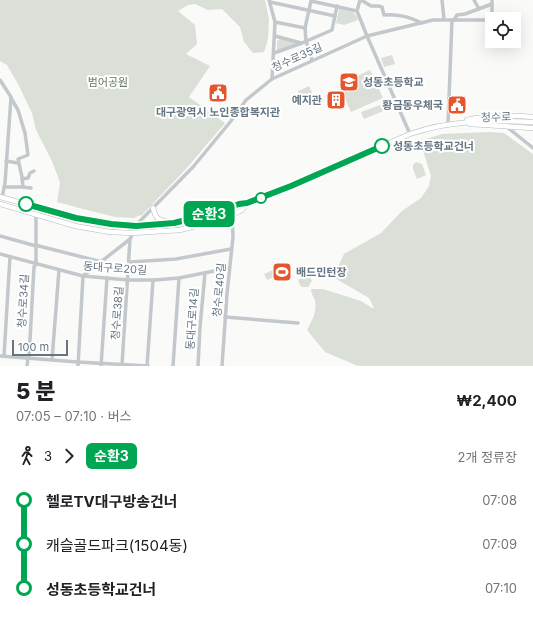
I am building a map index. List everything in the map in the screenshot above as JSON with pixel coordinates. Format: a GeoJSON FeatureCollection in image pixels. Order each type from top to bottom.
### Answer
{"type":"FeatureCollection","features":[{"type":"Feature","properties":{"kind":"main road","name":"청수로"},"geometry":{"type":"LineString","coordinates":[[1,198],[76,218],[111,224],[136,226],[174,223],[247,203],[291,186],[424,129],[485,117],[533,117]]}},
{"type":"Feature","properties":{"kind":"main road","name":"청수로"},"geometry":{"type":"LineString","coordinates":[[460,122],[533,122]]}},
{"type":"Feature","properties":{"kind":"main road","name":"청수로"},"geometry":{"type":"LineString","coordinates":[[460,122],[476,125],[533,128]]}},
{"type":"Feature","properties":{"kind":"main road","name":"청수로"},"geometry":{"type":"LineString","coordinates":[[0,204],[75,226],[110,232],[133,233],[180,230],[203,224],[232,215],[242,210],[247,203]]}},
{"type":"Feature","properties":{"kind":"main road"},"geometry":{"type":"LineString","coordinates":[[153,208],[155,215],[159,220],[174,223]]}},
{"type":"Feature","properties":{"kind":"street"},"geometry":{"type":"LineString","coordinates":[[410,134],[357,11],[361,0],[371,6],[382,7],[384,15],[409,17],[422,23]]}},
{"type":"Feature","properties":{"kind":"street"},"geometry":{"type":"LineString","coordinates":[[442,0],[444,19]]}},
{"type":"Feature","properties":{"kind":"street"},"geometry":{"type":"LineString","coordinates":[[474,0],[479,9]]}},
{"type":"Feature","properties":{"kind":"street"},"geometry":{"type":"LineString","coordinates":[[272,78],[275,22],[270,1],[335,16]]}},
{"type":"Feature","properties":{"kind":"street"},"geometry":{"type":"LineString","coordinates":[[312,60],[304,42],[305,28],[311,1],[357,11]]}},
{"type":"Feature","properties":{"kind":"street","name":"청수로35길"},"geometry":{"type":"LineString","coordinates":[[453,20],[457,15],[479,9],[492,2]]}},
{"type":"Feature","properties":{"kind":"street"},"geometry":{"type":"LineString","coordinates":[[274,53],[332,30],[337,6]]}},
{"type":"Feature","properties":{"kind":"street","name":"청수로35길"},"geometry":{"type":"LineString","coordinates":[[136,226],[193,167],[231,121],[246,100],[272,78],[367,36],[434,20],[485,19]]}},
{"type":"Feature","properties":{"kind":"street"},"geometry":{"type":"LineString","coordinates":[[448,124],[453,20]]}},
{"type":"Feature","properties":{"kind":"street"},"geometry":{"type":"LineString","coordinates":[[275,22],[305,28]]}},
{"type":"Feature","properties":{"kind":"street"},"geometry":{"type":"LineString","coordinates":[[275,36],[304,42]]}},
{"type":"Feature","properties":{"kind":"street"},"geometry":{"type":"LineString","coordinates":[[0,80],[18,110],[25,133],[28,155],[18,159],[23,187]]}},
{"type":"Feature","properties":{"kind":"street"},"geometry":{"type":"LineString","coordinates":[[1,198],[4,187],[11,97]]}},
{"type":"Feature","properties":{"kind":"street"},"geometry":{"type":"LineString","coordinates":[[506,126],[533,148]]}},
{"type":"Feature","properties":{"kind":"street"},"geometry":{"type":"LineString","coordinates":[[6,161],[18,163]]}},
{"type":"Feature","properties":{"kind":"street"},"geometry":{"type":"LineString","coordinates":[[22,179],[28,178],[30,173],[34,171]]}},
{"type":"Feature","properties":{"kind":"street"},"geometry":{"type":"LineString","coordinates":[[4,187],[31,188]]}},
{"type":"Feature","properties":{"kind":"street","name":"청수로34길"},"geometry":{"type":"LineString","coordinates":[[28,358],[34,267],[36,264],[36,214]]}},
{"type":"Feature","properties":{"kind":"street","name":"청수로40길"},"geometry":{"type":"LineString","coordinates":[[222,366],[229,268],[233,237],[232,215]]}},
{"type":"Feature","properties":{"kind":"street"},"geometry":{"type":"LineString","coordinates":[[78,364],[83,276],[130,239],[136,226]]}},
{"type":"Feature","properties":{"kind":"street"},"geometry":{"type":"LineString","coordinates":[[0,236],[102,262]]}},
{"type":"Feature","properties":{"kind":"street","name":"청수로38길"},"geometry":{"type":"LineString","coordinates":[[122,365],[130,262],[130,239]]}},
{"type":"Feature","properties":{"kind":"street"},"geometry":{"type":"LineString","coordinates":[[130,262],[176,259],[232,249]]}},
{"type":"Feature","properties":{"kind":"street","name":"동대구로20길"},"geometry":{"type":"LineString","coordinates":[[0,254],[83,276],[128,280],[179,278],[229,268]]}},
{"type":"Feature","properties":{"kind":"street"},"geometry":{"type":"LineString","coordinates":[[10,257],[2,356],[52,360],[78,364],[147,366],[153,280]]}},
{"type":"Feature","properties":{"kind":"street"},"geometry":{"type":"LineString","coordinates":[[52,360],[59,270]]}},
{"type":"Feature","properties":{"kind":"street","name":"동대구로14길"},"geometry":{"type":"LineString","coordinates":[[198,366],[205,273]]}},
{"type":"Feature","properties":{"kind":"street"},"geometry":{"type":"LineString","coordinates":[[101,365],[107,278]]}},
{"type":"Feature","properties":{"kind":"street","name":"동대구로14길"},"geometry":{"type":"LineString","coordinates":[[173,366],[179,278]]}},
{"type":"Feature","properties":{"kind":"street"},"geometry":{"type":"LineString","coordinates":[[225,317],[298,323]]}},
{"type":"Feature","properties":{"kind":"street"},"geometry":{"type":"LineString","coordinates":[[27,366],[28,358]]}},
{"type":"Feature","properties":{"kind":"green space","name":"범어공원"},"geometry":{"type":"Polygon","coordinates":[[[0,0],[265,0],[269,19],[268,39],[264,52],[253,53],[244,42],[240,27],[222,9],[208,10],[195,4],[188,5],[178,11],[195,25],[197,44],[186,54],[210,66],[189,97],[225,123],[186,169],[142,215],[134,218],[115,217],[57,202],[60,183],[51,159],[36,130],[32,113],[18,84],[7,65],[0,61],[0,0]]]}},
{"type":"Feature","properties":{"kind":"green space"},"geometry":{"type":"Polygon","coordinates":[[[339,9],[353,12],[358,20],[344,25],[336,23],[339,9]]]}},
{"type":"Feature","properties":{"kind":"green space"},"geometry":{"type":"Polygon","coordinates":[[[280,39],[299,43],[277,51],[277,41],[280,39]]]}},
{"type":"Feature","properties":{"kind":"green space"},"geometry":{"type":"Polygon","coordinates":[[[392,55],[395,64],[384,67],[381,58],[392,55]]]}},
{"type":"Feature","properties":{"kind":"green space"},"geometry":{"type":"Polygon","coordinates":[[[370,70],[383,98],[351,112],[339,84],[370,70]]]}},
{"type":"Feature","properties":{"kind":"green space"},"geometry":{"type":"Polygon","coordinates":[[[309,86],[315,99],[303,104],[298,91],[309,86]]]}},
{"type":"Feature","properties":{"kind":"green space"},"geometry":{"type":"Polygon","coordinates":[[[380,105],[383,111],[364,119],[361,112],[380,105]]]}},
{"type":"Feature","properties":{"kind":"green space"},"geometry":{"type":"Polygon","coordinates":[[[490,132],[504,133],[533,154],[533,366],[358,366],[325,352],[307,330],[314,316],[315,309],[315,301],[311,289],[323,289],[361,301],[374,308],[369,298],[333,277],[344,254],[381,233],[402,211],[421,198],[429,186],[431,176],[420,141],[442,134],[490,132]]]}},
{"type":"Feature","properties":{"kind":"green space"},"geometry":{"type":"Polygon","coordinates":[[[416,162],[422,164],[426,175],[417,179],[413,169],[413,165],[416,162]]]}},
{"type":"Feature","properties":{"kind":"green space"},"geometry":{"type":"Polygon","coordinates":[[[273,270],[276,276],[267,280],[264,274],[273,270]]]}},
{"type":"Feature","properties":{"kind":"green space"},"geometry":{"type":"Polygon","coordinates":[[[308,274],[312,281],[308,287],[302,287],[298,280],[308,274]]]}},
{"type":"Feature","properties":{"kind":"bus line","name":"순환3"},"geometry":{"type":"LineString","coordinates":[[26,204],[76,218],[111,224],[136,226],[174,223],[247,203],[291,186],[382,146]]}},
{"type":"Feature","properties":{"kind":"place","name":"성동초등학교"},"geometry":{"type":"Point","coordinates":[349,82]}},
{"type":"Feature","properties":{"kind":"place","name":"대구광역시 노인종합복지관"},"geometry":{"type":"Point","coordinates":[218,93]}},
{"type":"Feature","properties":{"kind":"place","name":"예지관"},"geometry":{"type":"Point","coordinates":[336,100]}},
{"type":"Feature","properties":{"kind":"place","name":"황금동우체국"},"geometry":{"type":"Point","coordinates":[457,105]}},
{"type":"Feature","properties":{"kind":"place","name":"성동초등학교건너"},"geometry":{"type":"Point","coordinates":[382,146]}},
{"type":"Feature","properties":{"kind":"place","name":"배드민턴장"},"geometry":{"type":"Point","coordinates":[282,272]}}]}
